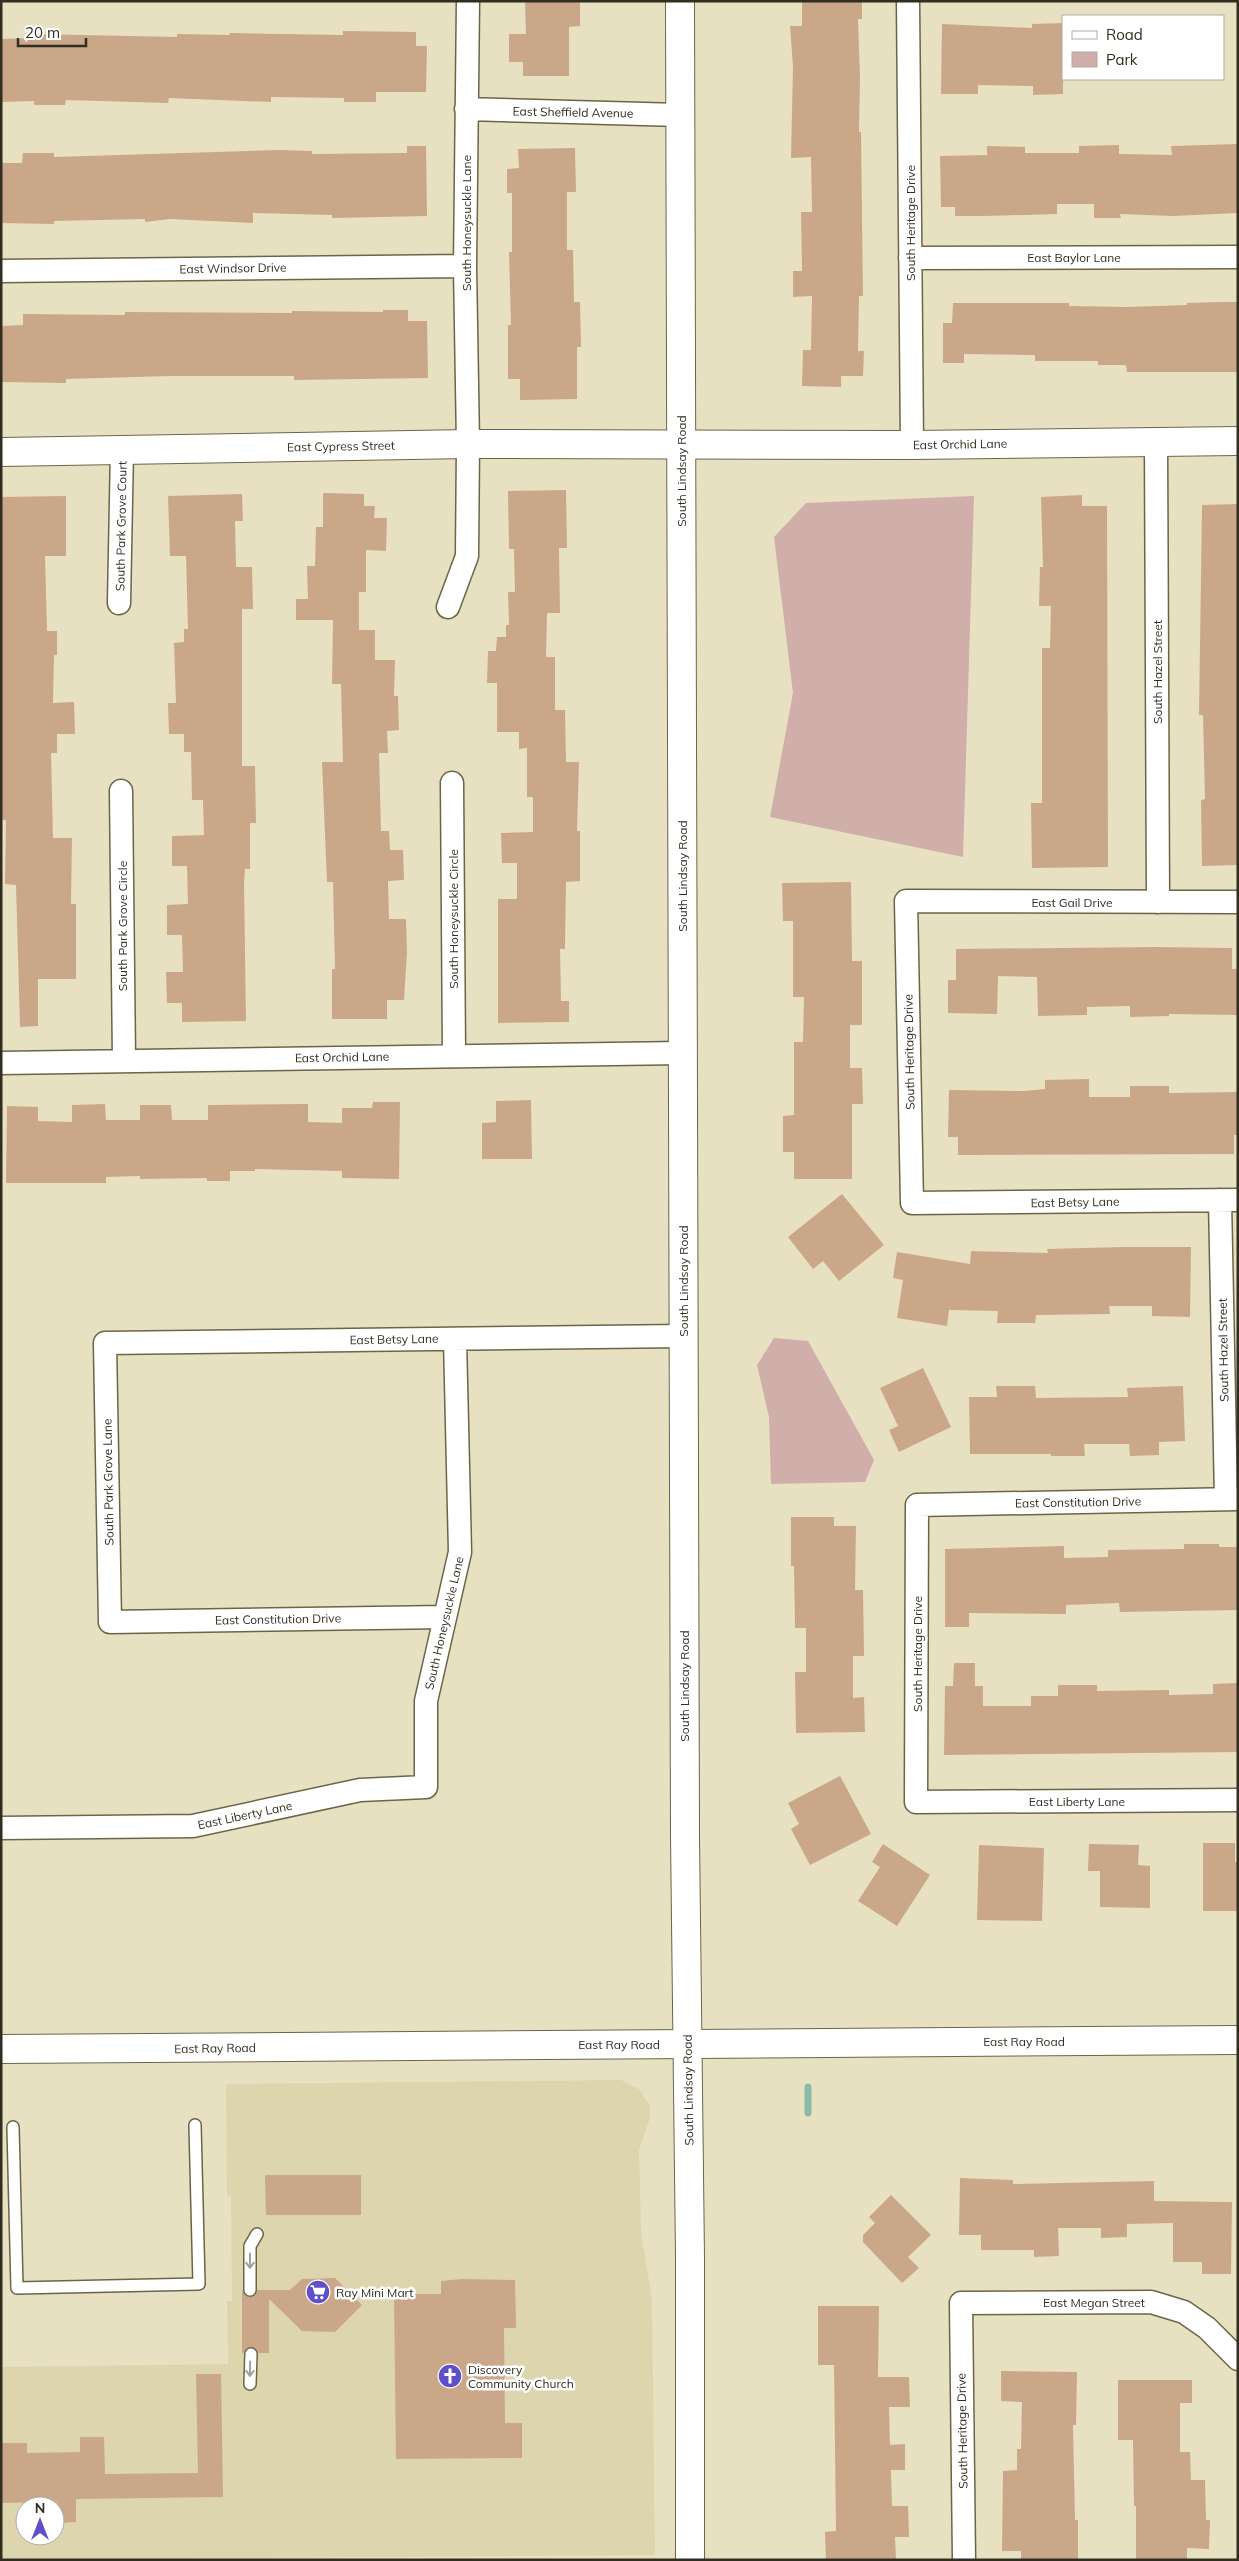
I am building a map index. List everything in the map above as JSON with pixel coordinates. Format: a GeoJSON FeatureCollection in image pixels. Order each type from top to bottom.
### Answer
{"type":"FeatureCollection","features":[{"type":"Feature","properties":{"kind":"main road","name":"South Lindsay Road"},"geometry":{"type":"LineString","coordinates":[[680,1],[683,1336],[690,2560]]}},
{"type":"Feature","properties":{"kind":"main road","name":"East Orchid Lane"},"geometry":{"type":"LineString","coordinates":[[681,443],[912,444],[1238,441]]}},
{"type":"Feature","properties":{"kind":"main road","name":"East Cypress Street"},"geometry":{"type":"LineString","coordinates":[[1,452],[468,444],[681,443]]}},
{"type":"Feature","properties":{"kind":"main road","name":"East Ray Road"},"geometry":{"type":"LineString","coordinates":[[1,2049],[1238,2040]]}},
{"type":"Feature","properties":{"kind":"street","name":"South Honeysuckle Lane"},"geometry":{"type":"LineString","coordinates":[[448,607],[467,556],[468,444],[465,266],[468,1]]}},
{"type":"Feature","properties":{"kind":"street","name":"South Heritage Drive"},"geometry":{"type":"LineString","coordinates":[[908,1],[912,444]]}},
{"type":"Feature","properties":{"kind":"street","name":"East Sheffield Avenue"},"geometry":{"type":"LineString","coordinates":[[466,109],[680,115]]}},
{"type":"Feature","properties":{"kind":"street","name":"East Baylor Lane"},"geometry":{"type":"LineString","coordinates":[[910,258],[1238,256]]}},
{"type":"Feature","properties":{"kind":"street","name":"East Windsor Drive"},"geometry":{"type":"LineString","coordinates":[[1,271],[465,266]]}},
{"type":"Feature","properties":{"kind":"street","name":"South Hazel Street"},"geometry":{"type":"LineString","coordinates":[[1156,441],[1158,902]]}},
{"type":"Feature","properties":{"kind":"street","name":"South Park Grove Court"},"geometry":{"type":"LineString","coordinates":[[119,602],[122,449]]}},
{"type":"Feature","properties":{"kind":"street","name":"South Honeysuckle Circle"},"geometry":{"type":"LineString","coordinates":[[452,783],[454,1055]]}},
{"type":"Feature","properties":{"kind":"street","name":"South Park Grove Circle"},"geometry":{"type":"LineString","coordinates":[[122,791],[124,1060]]}},
{"type":"Feature","properties":{"kind":"street","name":"South Heritage Drive"},"geometry":{"type":"LineString","coordinates":[[906,901],[912,1203]]}},
{"type":"Feature","properties":{"kind":"street","name":"East Gail Drive"},"geometry":{"type":"LineString","coordinates":[[906,901],[1238,902]]}},
{"type":"Feature","properties":{"kind":"street","name":"East Orchid Lane"},"geometry":{"type":"LineString","coordinates":[[1,1063],[682,1053]]}},
{"type":"Feature","properties":{"kind":"street","name":"South Hazel Street"},"geometry":{"type":"LineString","coordinates":[[1229,1200],[1232,1499]]}},
{"type":"Feature","properties":{"kind":"street","name":"East Betsy Lane"},"geometry":{"type":"LineString","coordinates":[[912,1203],[1229,1200]]}},
{"type":"Feature","properties":{"kind":"street","name":"East Betsy Lane"},"geometry":{"type":"LineString","coordinates":[[105,1343],[683,1336]]}},
{"type":"Feature","properties":{"kind":"street","name":"South Honeysuckle Lane"},"geometry":{"type":"LineString","coordinates":[[426,1787],[426,1701],[460,1552],[455,1339]]}},
{"type":"Feature","properties":{"kind":"street","name":"South Park Grove Lane"},"geometry":{"type":"LineString","coordinates":[[105,1343],[110,1622]]}},
{"type":"Feature","properties":{"kind":"street","name":"East Constitution Drive"},"geometry":{"type":"LineString","coordinates":[[917,1505],[1232,1499]]}},
{"type":"Feature","properties":{"kind":"street","name":"South Heritage Drive"},"geometry":{"type":"LineString","coordinates":[[916,1802],[917,1505]]}},
{"type":"Feature","properties":{"kind":"street","name":"East Constitution Drive"},"geometry":{"type":"LineString","coordinates":[[110,1622],[445,1617]]}},
{"type":"Feature","properties":{"kind":"street","name":"East Liberty Lane"},"geometry":{"type":"LineString","coordinates":[[1,1828],[193,1826],[360,1790],[426,1787]]}},
{"type":"Feature","properties":{"kind":"street","name":"East Liberty Lane"},"geometry":{"type":"LineString","coordinates":[[916,1802],[1238,1800]]}},
{"type":"Feature","properties":{"kind":"street","name":"East Megan Street"},"geometry":{"type":"LineString","coordinates":[[961,2303],[1151,2302],[1184,2312],[1207,2328],[1238,2359]]}},
{"type":"Feature","properties":{"kind":"street","name":"South Heritage Drive"},"geometry":{"type":"LineString","coordinates":[[961,2303],[964,2560]]}},
{"type":"Feature","properties":{"kind":"lane"},"geometry":{"type":"LineString","coordinates":[[13,2127],[16,2288],[199,2284],[195,2126]]}},
{"type":"Feature","properties":{"kind":"lane"},"geometry":{"type":"LineString","coordinates":[[250,2290],[250,2246],[257,2234]]}},
{"type":"Feature","properties":{"kind":"lane"},"geometry":{"type":"LineString","coordinates":[[250,2384],[251,2354]]}},
{"type":"Feature","properties":{"kind":"shaded area"},"geometry":{"type":"Polygon","coordinates":[[[621,2080],[639,2089],[650,2106],[650,2118],[639,2150],[641,2231],[652,2300],[655,2555],[1,2560],[1,2367],[228,2364],[227,2301],[232,2301],[231,2196],[227,2195],[226,2084],[621,2080]]]}},
{"type":"Feature","properties":{"kind":"green space"},"geometry":{"type":"Polygon","coordinates":[[[974,496],[963,857],[770,817],[793,693],[774,537],[806,503],[974,496]]]}},
{"type":"Feature","properties":{"kind":"green space"},"geometry":{"type":"Polygon","coordinates":[[[774,1338],[808,1341],[874,1460],[865,1482],[771,1484],[769,1417],[757,1365],[774,1338]]]}},
{"type":"Feature","properties":{"kind":"building"},"geometry":{"type":"Polygon","coordinates":[[[525,1],[580,1],[580,26],[569,27],[569,76],[523,76],[523,62],[509,62],[509,34],[526,34],[525,1]]]}},
{"type":"Feature","properties":{"kind":"building"},"geometry":{"type":"Polygon","coordinates":[[[802,1],[862,1],[862,19],[858,19],[863,296],[859,296],[858,351],[864,351],[863,376],[841,376],[841,387],[802,386],[803,350],[811,350],[812,296],[793,297],[793,271],[802,271],[801,212],[812,212],[811,157],[791,158],[793,66],[790,26],[802,26],[802,1]]]}},
{"type":"Feature","properties":{"kind":"building"},"geometry":{"type":"Polygon","coordinates":[[[1062,23],[1063,94],[1033,95],[1033,86],[978,85],[978,94],[941,94],[942,24],[1032,28],[1032,24],[1062,23]]]}},
{"type":"Feature","properties":{"kind":"building"},"geometry":{"type":"Polygon","coordinates":[[[343,31],[416,32],[416,46],[427,46],[426,92],[376,92],[376,102],[344,102],[344,98],[271,97],[271,102],[169,98],[168,103],[66,100],[65,105],[34,105],[34,101],[1,102],[1,39],[33,38],[33,34],[177,37],[177,34],[229,35],[230,33],[343,35],[343,31]]]}},
{"type":"Feature","properties":{"kind":"building"},"geometry":{"type":"Polygon","coordinates":[[[1238,144],[1238,213],[1173,216],[1120,214],[1121,218],[1094,218],[1094,204],[1057,204],[1057,214],[955,216],[955,207],[941,207],[940,156],[987,155],[987,146],[1025,147],[1025,153],[1079,153],[1079,146],[1119,145],[1119,154],[1172,155],[1171,146],[1238,144]]]}},
{"type":"Feature","properties":{"kind":"building"},"geometry":{"type":"Polygon","coordinates":[[[407,146],[426,146],[427,216],[332,218],[332,215],[253,213],[253,223],[170,219],[145,222],[145,219],[54,221],[54,224],[1,223],[1,163],[22,163],[23,153],[54,153],[54,157],[280,150],[312,151],[312,154],[407,153],[407,146]]]}},
{"type":"Feature","properties":{"kind":"building"},"geometry":{"type":"Polygon","coordinates":[[[575,148],[576,192],[567,192],[567,250],[573,250],[574,302],[580,302],[581,347],[577,347],[577,399],[520,400],[520,379],[508,379],[508,325],[511,325],[509,252],[512,252],[512,193],[507,193],[507,169],[519,168],[518,149],[575,148]]]}},
{"type":"Feature","properties":{"kind":"building"},"geometry":{"type":"Polygon","coordinates":[[[1238,302],[1238,372],[1127,372],[1126,365],[1098,365],[1098,361],[1035,361],[1035,355],[964,354],[964,363],[943,363],[943,323],[952,323],[953,303],[1069,303],[1069,306],[1126,307],[1238,302]]]}},
{"type":"Feature","properties":{"kind":"building"},"geometry":{"type":"Polygon","coordinates":[[[383,310],[408,310],[408,321],[427,321],[428,378],[294,380],[294,376],[170,376],[66,379],[66,383],[1,382],[1,326],[23,325],[23,314],[125,315],[125,312],[292,313],[292,311],[383,312],[383,310]]]}},
{"type":"Feature","properties":{"kind":"building"},"geometry":{"type":"Polygon","coordinates":[[[566,490],[567,548],[559,548],[560,613],[547,613],[546,657],[555,657],[555,710],[565,710],[566,762],[579,762],[577,831],[580,831],[580,881],[566,882],[565,949],[560,949],[561,1001],[569,1001],[569,1022],[498,1023],[498,899],[517,899],[517,863],[502,863],[501,833],[533,832],[533,797],[527,797],[527,748],[519,749],[519,732],[497,732],[497,683],[487,683],[488,651],[496,651],[497,637],[506,637],[506,625],[509,625],[508,592],[515,592],[514,549],[509,549],[508,491],[566,490]]]}},
{"type":"Feature","properties":{"kind":"building"},"geometry":{"type":"Polygon","coordinates":[[[323,493],[364,494],[364,506],[375,506],[374,518],[387,518],[386,551],[366,550],[366,592],[359,592],[359,630],[375,630],[375,660],[395,660],[394,696],[398,696],[399,730],[387,731],[388,753],[379,753],[381,831],[389,831],[390,850],[403,850],[404,880],[388,881],[389,919],[406,919],[407,952],[404,1000],[387,1000],[387,1019],[332,1019],[332,969],[335,969],[333,882],[327,882],[322,762],[343,762],[341,684],[332,684],[333,620],[296,620],[296,599],[308,599],[307,566],[315,566],[316,527],[323,527],[323,493]]]}},
{"type":"Feature","properties":{"kind":"building"},"geometry":{"type":"Polygon","coordinates":[[[242,494],[243,521],[235,521],[236,567],[252,567],[253,609],[242,609],[242,766],[255,766],[256,823],[250,823],[250,869],[245,869],[244,884],[246,1021],[182,1022],[182,1003],[167,1003],[166,972],[183,972],[182,935],[167,935],[167,905],[188,904],[187,866],[172,866],[172,836],[204,835],[203,800],[192,800],[191,752],[184,752],[184,734],[169,734],[168,703],[176,703],[174,643],[184,642],[184,629],[188,629],[186,556],[170,556],[168,496],[242,494]]]}},
{"type":"Feature","properties":{"kind":"building"},"geometry":{"type":"Polygon","coordinates":[[[1082,495],[1082,506],[1107,506],[1108,867],[1032,868],[1031,803],[1042,803],[1042,648],[1050,648],[1051,606],[1039,606],[1040,567],[1043,567],[1041,497],[1082,495]]]}},
{"type":"Feature","properties":{"kind":"building"},"geometry":{"type":"Polygon","coordinates":[[[66,496],[66,556],[45,556],[47,631],[57,631],[57,655],[54,655],[53,703],[74,702],[75,734],[57,734],[57,753],[51,753],[53,838],[72,838],[71,904],[76,904],[76,979],[38,979],[38,1026],[20,1027],[16,885],[5,884],[6,820],[1,820],[1,497],[66,496]]]}},
{"type":"Feature","properties":{"kind":"building"},"geometry":{"type":"Polygon","coordinates":[[[1238,504],[1238,865],[1202,866],[1201,800],[1205,799],[1203,715],[1199,715],[1202,505],[1238,504]]]}},
{"type":"Feature","properties":{"kind":"building"},"geometry":{"type":"Polygon","coordinates":[[[851,882],[852,961],[862,961],[862,1025],[850,1025],[850,1068],[862,1068],[863,1104],[852,1104],[852,1179],[794,1179],[794,1152],[783,1152],[783,1116],[794,1115],[794,1042],[803,1042],[804,997],[793,997],[793,921],[783,921],[782,883],[851,882]]]}},
{"type":"Feature","properties":{"kind":"building"},"geometry":{"type":"Polygon","coordinates":[[[1232,948],[1232,969],[1238,969],[1238,1015],[1169,1014],[1169,1016],[1130,1017],[1130,1006],[1087,1007],[1087,1015],[1038,1016],[1037,977],[998,976],[997,1014],[948,1013],[948,980],[956,980],[956,949],[1232,948]]]}},
{"type":"Feature","properties":{"kind":"building"},"geometry":{"type":"Polygon","coordinates":[[[1089,1079],[1089,1097],[1130,1097],[1130,1086],[1169,1086],[1169,1093],[1238,1092],[1238,1135],[1234,1135],[1234,1154],[958,1155],[958,1137],[948,1137],[949,1090],[1025,1091],[1045,1089],[1045,1080],[1089,1079]]]}},
{"type":"Feature","properties":{"kind":"building"},"geometry":{"type":"Polygon","coordinates":[[[531,1100],[532,1159],[482,1159],[482,1123],[496,1122],[496,1101],[531,1100]]]}},
{"type":"Feature","properties":{"kind":"building"},"geometry":{"type":"Polygon","coordinates":[[[373,1102],[400,1102],[399,1179],[342,1178],[342,1171],[255,1169],[255,1171],[230,1171],[230,1181],[207,1181],[207,1178],[140,1179],[140,1176],[106,1177],[106,1183],[6,1183],[7,1106],[38,1107],[38,1121],[72,1122],[72,1105],[105,1104],[106,1120],[140,1120],[140,1105],[171,1105],[172,1120],[208,1120],[208,1105],[308,1104],[308,1122],[342,1123],[342,1108],[372,1108],[373,1102]]]}},
{"type":"Feature","properties":{"kind":"building"},"geometry":{"type":"Polygon","coordinates":[[[842,1194],[884,1245],[839,1281],[823,1261],[813,1269],[788,1237],[842,1194]]]}},
{"type":"Feature","properties":{"kind":"building"},"geometry":{"type":"Polygon","coordinates":[[[1191,1247],[1190,1317],[1152,1316],[1152,1306],[1109,1306],[1110,1314],[1036,1315],[1035,1323],[997,1323],[998,1311],[949,1310],[947,1326],[897,1318],[903,1280],[893,1278],[897,1252],[970,1264],[971,1251],[1048,1253],[1047,1249],[1191,1247]]]}},
{"type":"Feature","properties":{"kind":"building"},"geometry":{"type":"Polygon","coordinates":[[[923,1368],[951,1427],[899,1452],[889,1430],[898,1426],[880,1388],[923,1368]]]}},
{"type":"Feature","properties":{"kind":"building"},"geometry":{"type":"Polygon","coordinates":[[[996,1386],[1035,1386],[1036,1398],[1128,1397],[1127,1388],[1183,1386],[1185,1441],[1159,1442],[1159,1455],[1130,1456],[1129,1444],[1084,1444],[1085,1456],[970,1454],[969,1397],[997,1397],[996,1386]]]}},
{"type":"Feature","properties":{"kind":"building"},"geometry":{"type":"Polygon","coordinates":[[[791,1517],[834,1517],[834,1526],[856,1526],[855,1590],[863,1590],[864,1656],[853,1656],[853,1698],[864,1697],[865,1732],[796,1733],[795,1672],[806,1672],[806,1628],[795,1628],[794,1566],[791,1566],[791,1517]]]}},
{"type":"Feature","properties":{"kind":"building"},"geometry":{"type":"Polygon","coordinates":[[[1184,1544],[1219,1544],[1219,1547],[1238,1547],[1238,1610],[1120,1612],[1119,1603],[1066,1605],[1066,1614],[969,1613],[969,1627],[945,1627],[945,1549],[1064,1546],[1064,1558],[1108,1557],[1108,1550],[1184,1549],[1184,1544]]]}},
{"type":"Feature","properties":{"kind":"building"},"geometry":{"type":"Polygon","coordinates":[[[954,1663],[975,1663],[975,1686],[983,1686],[983,1706],[1031,1706],[1031,1696],[1058,1696],[1058,1685],[1097,1685],[1097,1691],[1169,1690],[1169,1695],[1213,1694],[1213,1684],[1238,1683],[1238,1752],[944,1755],[945,1686],[953,1686],[954,1663]]]}},
{"type":"Feature","properties":{"kind":"building"},"geometry":{"type":"Polygon","coordinates":[[[840,1776],[871,1834],[810,1865],[791,1829],[799,1824],[788,1803],[840,1776]]]}},
{"type":"Feature","properties":{"kind":"building"},"geometry":{"type":"Polygon","coordinates":[[[1203,1843],[1235,1843],[1235,1862],[1238,1862],[1238,1911],[1203,1911],[1203,1843]]]}},
{"type":"Feature","properties":{"kind":"building"},"geometry":{"type":"Polygon","coordinates":[[[883,1844],[930,1875],[897,1926],[858,1901],[880,1867],[872,1862],[883,1844]]]}},
{"type":"Feature","properties":{"kind":"building"},"geometry":{"type":"Polygon","coordinates":[[[1089,1844],[1139,1845],[1138,1865],[1150,1866],[1150,1908],[1100,1907],[1100,1871],[1088,1871],[1089,1844]]]}},
{"type":"Feature","properties":{"kind":"building"},"geometry":{"type":"Polygon","coordinates":[[[979,1845],[1044,1848],[1042,1921],[977,1920],[979,1845]]]}},
{"type":"Feature","properties":{"kind":"building"},"geometry":{"type":"Polygon","coordinates":[[[265,2175],[361,2175],[361,2215],[266,2215],[265,2175]]]}},
{"type":"Feature","properties":{"kind":"building"},"geometry":{"type":"Polygon","coordinates":[[[960,2178],[1013,2180],[1013,2184],[1154,2181],[1154,2201],[1232,2202],[1231,2274],[1202,2274],[1202,2262],[1173,2262],[1173,2223],[1127,2224],[1127,2237],[1101,2238],[1101,2228],[1058,2228],[1059,2256],[1034,2257],[1034,2250],[981,2250],[981,2235],[959,2235],[960,2178]]]}},
{"type":"Feature","properties":{"kind":"building"},"geometry":{"type":"Polygon","coordinates":[[[891,2195],[931,2235],[908,2257],[919,2268],[902,2283],[863,2242],[863,2235],[875,2223],[869,2217],[891,2195]]]}},
{"type":"Feature","properties":{"kind":"building","name":"Ray Mini Mart"},"geometry":{"type":"Polygon","coordinates":[[[335,2278],[362,2305],[335,2332],[302,2331],[269,2299],[269,2353],[258,2353],[255,2348],[251,2347],[242,2354],[242,2290],[246,2296],[250,2297],[256,2294],[257,2290],[290,2290],[302,2279],[335,2278]]]}},
{"type":"Feature","properties":{"kind":"building","name":"Discovery Community Church"},"geometry":{"type":"Polygon","coordinates":[[[462,2279],[515,2280],[516,2328],[504,2328],[505,2423],[522,2423],[522,2458],[396,2459],[394,2294],[441,2294],[441,2281],[462,2279]]]}},
{"type":"Feature","properties":{"kind":"building"},"geometry":{"type":"Polygon","coordinates":[[[818,2306],[879,2306],[878,2377],[909,2377],[910,2407],[889,2407],[890,2445],[905,2444],[905,2470],[891,2470],[892,2506],[908,2506],[909,2537],[895,2537],[896,2560],[826,2560],[825,2532],[836,2531],[834,2365],[818,2365],[818,2306]]]}},
{"type":"Feature","properties":{"kind":"building"},"geometry":{"type":"Polygon","coordinates":[[[1001,2371],[1077,2372],[1076,2425],[1073,2425],[1075,2520],[1078,2520],[1078,2560],[1021,2560],[1021,2551],[1002,2551],[1003,2471],[1017,2470],[1017,2449],[1021,2449],[1022,2402],[1001,2401],[1001,2371]]]}},
{"type":"Feature","properties":{"kind":"building"},"geometry":{"type":"Polygon","coordinates":[[[196,2374],[221,2374],[223,2497],[76,2499],[76,2522],[65,2523],[65,2496],[15,2496],[15,2503],[1,2503],[1,2443],[27,2443],[27,2453],[80,2452],[80,2437],[104,2437],[105,2474],[198,2473],[196,2374]]]}},
{"type":"Feature","properties":{"kind":"building"},"geometry":{"type":"Polygon","coordinates":[[[1118,2380],[1192,2380],[1192,2403],[1180,2403],[1180,2452],[1190,2452],[1191,2480],[1205,2480],[1206,2520],[1210,2520],[1209,2549],[1187,2548],[1187,2560],[1136,2560],[1133,2440],[1118,2440],[1118,2380]]]}},
{"type":"Feature","properties":{"kind":"waterway"},"geometry":{"type":"LineString","coordinates":[[808,2087],[808,2113]]}},
{"type":"Feature","properties":{"kind":"place","name":"Ray Mini Mart"},"geometry":{"type":"Point","coordinates":[318,2292]}},
{"type":"Feature","properties":{"kind":"place","name":"Discovery Community Church"},"geometry":{"type":"Point","coordinates":[450,2376]}}]}
